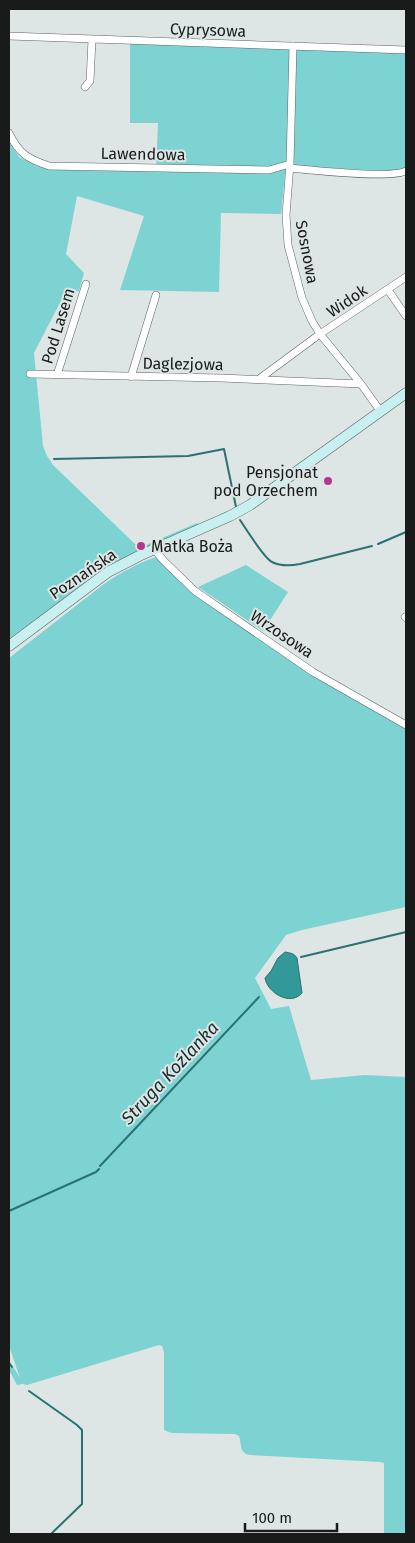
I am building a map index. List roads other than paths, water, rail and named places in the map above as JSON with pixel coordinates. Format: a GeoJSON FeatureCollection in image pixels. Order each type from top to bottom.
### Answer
{"type":"FeatureCollection","features":[{"type":"Feature","properties":{"kind":"street","name":"Cyprysowa"},"geometry":{"type":"LineString","coordinates":[[9,36],[406,50]]}},
{"type":"Feature","properties":{"kind":"street"},"geometry":{"type":"LineString","coordinates":[[85,87],[90,81],[92,40]]}},
{"type":"Feature","properties":{"kind":"street","name":"Sosnowa"},"geometry":{"type":"LineString","coordinates":[[293,46],[290,166],[286,215],[288,245],[302,298],[312,321],[320,334],[361,384],[380,412]]}},
{"type":"Feature","properties":{"kind":"street","name":"Lawendowa"},"geometry":{"type":"LineString","coordinates":[[9,133],[23,155],[49,166],[269,170],[290,166],[355,173],[397,174],[406,170]]}},
{"type":"Feature","properties":{"kind":"street","name":"Widok"},"geometry":{"type":"LineString","coordinates":[[320,334],[406,277]]}},
{"type":"Feature","properties":{"kind":"street","name":"Pod Lasem"},"geometry":{"type":"LineString","coordinates":[[57,375],[86,284]]}},
{"type":"Feature","properties":{"kind":"street","name":"Widok"},"geometry":{"type":"LineString","coordinates":[[388,290],[406,316]]}},
{"type":"Feature","properties":{"kind":"street"},"geometry":{"type":"LineString","coordinates":[[131,376],[156,295]]}},
{"type":"Feature","properties":{"kind":"street"},"geometry":{"type":"LineString","coordinates":[[259,379],[320,334]]}},
{"type":"Feature","properties":{"kind":"street","name":"Daglezjowa"},"geometry":{"type":"LineString","coordinates":[[30,374],[259,379],[361,384]]}},
{"type":"Feature","properties":{"kind":"street","name":"Poznańska"},"geometry":{"type":"LineString","coordinates":[[9,646],[108,572],[154,549],[246,508],[406,393]]}},
{"type":"Feature","properties":{"kind":"street","name":"Wrzosowa"},"geometry":{"type":"LineString","coordinates":[[154,549],[194,591],[313,672],[406,725]]}},
{"type":"Feature","properties":{"kind":"waterway"},"geometry":{"type":"LineString","coordinates":[[54,459],[188,456],[224,449],[236,507]]}},
{"type":"Feature","properties":{"kind":"waterway"},"geometry":{"type":"LineString","coordinates":[[240,520],[264,555],[272,562],[278,564],[300,564],[372,546]]}},
{"type":"Feature","properties":{"kind":"waterway"},"geometry":{"type":"LineString","coordinates":[[378,544],[406,532]]}},
{"type":"Feature","properties":{"kind":"waterway"},"geometry":{"type":"LineString","coordinates":[[301,957],[406,932]]}},
{"type":"Feature","properties":{"kind":"waterway","name":"Struga Koźlanka"},"geometry":{"type":"LineString","coordinates":[[100,1166],[259,997]]}},
{"type":"Feature","properties":{"kind":"waterway","name":"Struga Koźlanka"},"geometry":{"type":"LineString","coordinates":[[9,1211],[99,1169]]}},
{"type":"Feature","properties":{"kind":"waterway"},"geometry":{"type":"LineString","coordinates":[[9,1363],[12,1367]]}},
{"type":"Feature","properties":{"kind":"waterway"},"geometry":{"type":"LineString","coordinates":[[29,1391],[82,1430],[82,1504],[51,1534]]}},
{"type":"Feature","properties":{"kind":"place","name":"Pensjonat pod Orzechem"},"geometry":{"type":"Point","coordinates":[328,481]}},
{"type":"Feature","properties":{"kind":"place","name":"Matka Boża"},"geometry":{"type":"Point","coordinates":[141,546]}}]}
